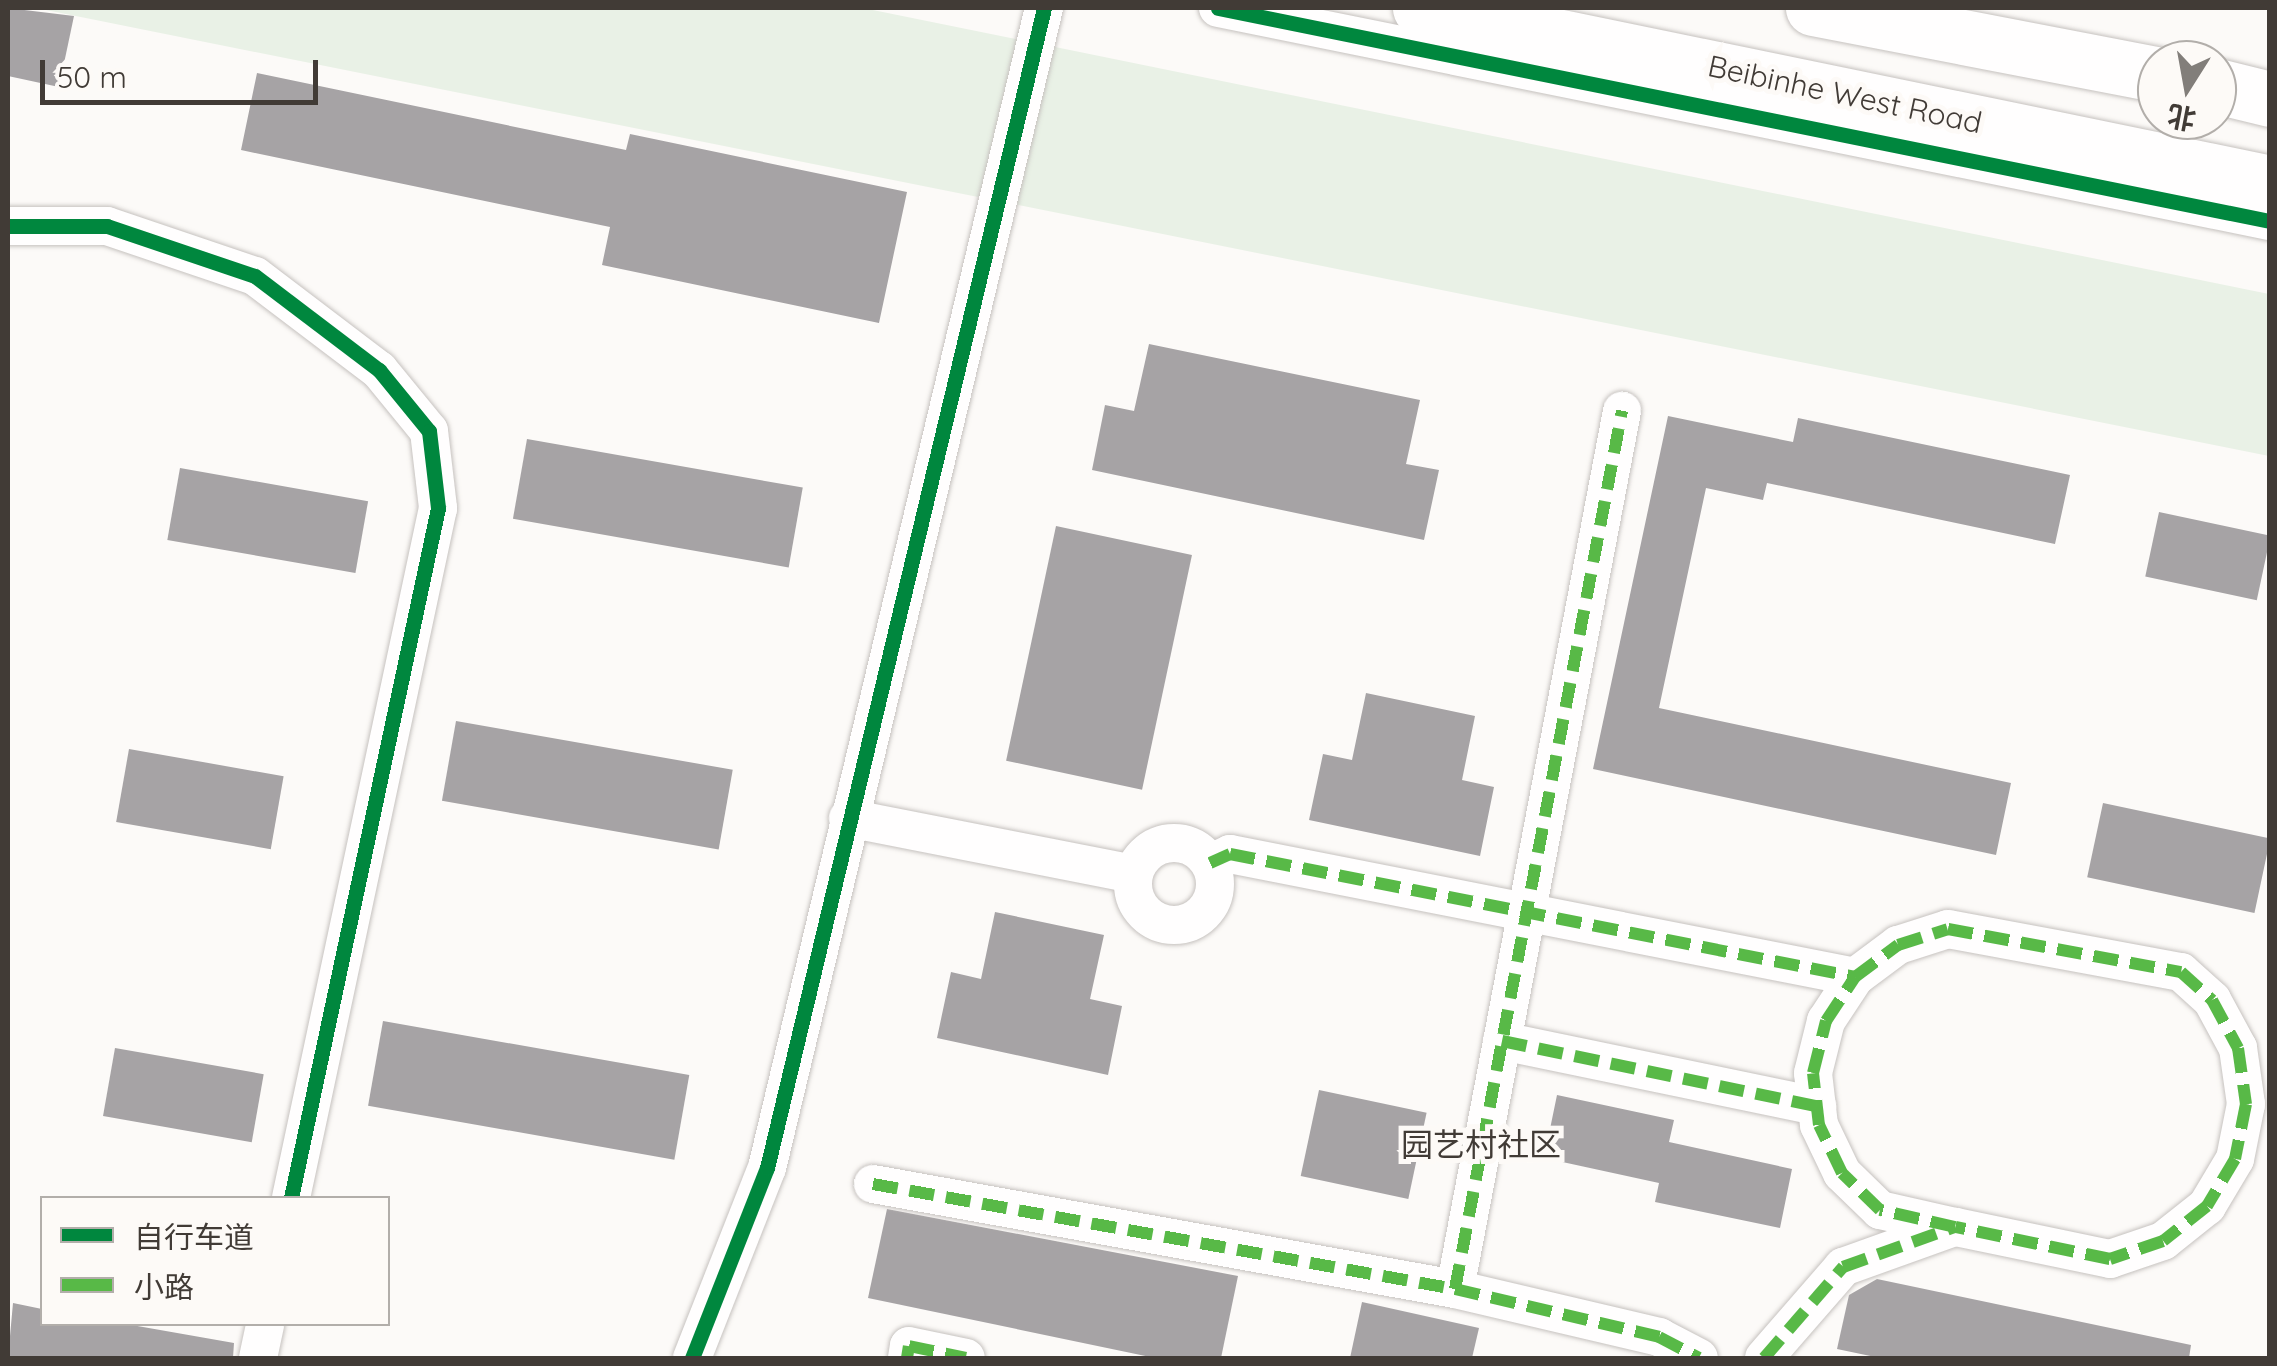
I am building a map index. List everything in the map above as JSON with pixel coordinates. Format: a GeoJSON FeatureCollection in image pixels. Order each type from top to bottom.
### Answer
{"type":"FeatureCollection","features":[{"type":"Feature","properties":{"kind":"main road","name":"Beibinhe West Road"},"geometry":{"type":"LineString","coordinates":[[1420,8],[2270,183]]}},
{"type":"Feature","properties":{"kind":"main road"},"geometry":{"type":"LineString","coordinates":[[1813,8],[2137,70]]}},
{"type":"Feature","properties":{"kind":"main road"},"geometry":{"type":"LineString","coordinates":[[2237,91],[2270,99]]}},
{"type":"Feature","properties":{"kind":"street"},"geometry":{"type":"LineString","coordinates":[[692,1358],[756,1208],[1044,8]]}},
{"type":"Feature","properties":{"kind":"street"},"geometry":{"type":"LineString","coordinates":[[1218,8],[2270,221]]}},
{"type":"Feature","properties":{"kind":"street"},"geometry":{"type":"LineString","coordinates":[[8,226],[107,226],[255,276],[380,370],[429,431],[438,508],[291,1196]]}},
{"type":"Feature","properties":{"kind":"street"},"geometry":{"type":"LineString","coordinates":[[1455,1289],[1622,411]]}},
{"type":"Feature","properties":{"kind":"street"},"geometry":{"type":"LineString","coordinates":[[848,818],[1133,874]]}},
{"type":"Feature","properties":{"kind":"street"},"geometry":{"type":"LineString","coordinates":[[1133,874],[1167,843],[1210,863],[1230,854],[1526,916],[1855,977]]}},
{"type":"Feature","properties":{"kind":"street"},"geometry":{"type":"LineString","coordinates":[[1133,874],[1138,906],[1180,926],[1207,909],[1210,863]]}},
{"type":"Feature","properties":{"kind":"street"},"geometry":{"type":"LineString","coordinates":[[1948,929],[2181,972],[2212,1000],[2238,1048],[2252,1161],[2163,1242],[2110,1260],[1880,1210],[1842,1174],[1817,1106],[1813,1073],[1826,1021],[1855,977],[1898,945],[1948,929]]}},
{"type":"Feature","properties":{"kind":"street"},"geometry":{"type":"LineString","coordinates":[[1502,1041],[1817,1106]]}},
{"type":"Feature","properties":{"kind":"street"},"geometry":{"type":"LineString","coordinates":[[873,1184],[1455,1289],[1658,1337],[1699,1358]]}},
{"type":"Feature","properties":{"kind":"street"},"geometry":{"type":"LineString","coordinates":[[1764,1358],[1843,1267],[1955,1227]]}},
{"type":"Feature","properties":{"kind":"street"},"geometry":{"type":"LineString","coordinates":[[258,1358],[265,1326]]}},
{"type":"Feature","properties":{"kind":"street"},"geometry":{"type":"LineString","coordinates":[[907,1358],[908,1346],[966,1358]]}},
{"type":"Feature","properties":{"kind":"shaded area"},"geometry":{"type":"Polygon","coordinates":[[[36,8],[863,8],[2269,294],[2269,456],[36,8]]]}},
{"type":"Feature","properties":{"kind":"building"},"geometry":{"type":"Polygon","coordinates":[[[8,8],[74,16],[59,87],[8,76],[8,8]]]}},
{"type":"Feature","properties":{"kind":"building"},"geometry":{"type":"Polygon","coordinates":[[[257,73],[626,150],[630,134],[907,192],[879,323],[602,265],[610,227],[241,150],[257,73]]]}},
{"type":"Feature","properties":{"kind":"building"},"geometry":{"type":"Polygon","coordinates":[[[1149,344],[1420,400],[1406,464],[1439,470],[1424,540],[1092,470],[1105,405],[1134,411],[1149,344]]]}},
{"type":"Feature","properties":{"kind":"building"},"geometry":{"type":"Polygon","coordinates":[[[1668,416],[1793,442],[1798,418],[2070,475],[2055,544],[1767,483],[1763,500],[1706,488],[1659,708],[2011,783],[1996,855],[1593,769],[1668,416]]]}},
{"type":"Feature","properties":{"kind":"building"},"geometry":{"type":"Polygon","coordinates":[[[527,439],[803,488],[789,567],[513,519],[527,439]]]}},
{"type":"Feature","properties":{"kind":"building"},"geometry":{"type":"Polygon","coordinates":[[[180,468],[368,501],[355,573],[167,540],[180,468]]]}},
{"type":"Feature","properties":{"kind":"building"},"geometry":{"type":"Polygon","coordinates":[[[2159,512],[2270,536],[2257,600],[2145,577],[2159,512]]]}},
{"type":"Feature","properties":{"kind":"building"},"geometry":{"type":"Polygon","coordinates":[[[1056,526],[1192,555],[1142,790],[1006,761],[1056,526]]]}},
{"type":"Feature","properties":{"kind":"building"},"geometry":{"type":"Polygon","coordinates":[[[1366,693],[1475,716],[1462,780],[1494,787],[1480,856],[1309,820],[1323,754],[1352,760],[1366,693]]]}},
{"type":"Feature","properties":{"kind":"building"},"geometry":{"type":"Polygon","coordinates":[[[456,721],[733,770],[719,850],[442,801],[456,721]]]}},
{"type":"Feature","properties":{"kind":"building"},"geometry":{"type":"Polygon","coordinates":[[[129,749],[284,776],[271,849],[116,822],[129,749]]]}},
{"type":"Feature","properties":{"kind":"building"},"geometry":{"type":"Polygon","coordinates":[[[2103,803],[2270,838],[2254,913],[2087,877],[2103,803]]]}},
{"type":"Feature","properties":{"kind":"building"},"geometry":{"type":"Polygon","coordinates":[[[995,912],[1104,935],[1090,999],[1122,1006],[1108,1075],[937,1038],[951,972],[981,979],[995,912]]]}},
{"type":"Feature","properties":{"kind":"building"},"geometry":{"type":"Polygon","coordinates":[[[383,1021],[689,1075],[674,1160],[368,1106],[383,1021]]]}},
{"type":"Feature","properties":{"kind":"building"},"geometry":{"type":"Polygon","coordinates":[[[115,1048],[264,1074],[252,1142],[103,1116],[115,1048]]]}},
{"type":"Feature","properties":{"kind":"building"},"geometry":{"type":"Polygon","coordinates":[[[1319,1090],[1427,1113],[1408,1199],[1301,1176],[1319,1090]]]}},
{"type":"Feature","properties":{"kind":"building"},"geometry":{"type":"Polygon","coordinates":[[[1557,1095],[1674,1120],[1669,1142],[1792,1169],[1780,1228],[1655,1202],[1659,1183],[1544,1158],[1557,1095]]]}},
{"type":"Feature","properties":{"kind":"building"},"geometry":{"type":"Polygon","coordinates":[[[887,1209],[1238,1276],[1221,1358],[1155,1358],[868,1298],[887,1209]]]}},
{"type":"Feature","properties":{"kind":"building"},"geometry":{"type":"Polygon","coordinates":[[[1877,1279],[2191,1345],[2189,1358],[1880,1358],[1837,1349],[1849,1295],[1877,1279]]]}},
{"type":"Feature","properties":{"kind":"building"},"geometry":{"type":"Polygon","coordinates":[[[1362,1302],[1479,1328],[1472,1358],[1350,1358],[1362,1302]]]}},
{"type":"Feature","properties":{"kind":"building"},"geometry":{"type":"Polygon","coordinates":[[[13,1303],[40,1309],[40,1326],[137,1326],[234,1343],[233,1358],[8,1358],[13,1303]]]}},
{"type":"Feature","properties":{"kind":"marked path"},"geometry":{"type":"LineString","coordinates":[[1455,1289],[1622,411]]}},
{"type":"Feature","properties":{"kind":"marked path"},"geometry":{"type":"LineString","coordinates":[[1210,863],[1230,854],[1855,977]]}},
{"type":"Feature","properties":{"kind":"marked path"},"geometry":{"type":"LineString","coordinates":[[1948,929],[2181,972],[2212,1000],[2238,1048],[2246,1104],[2235,1159],[2207,1206],[2163,1241],[2110,1259],[1880,1210],[1842,1173],[1819,1125],[1813,1073],[1826,1021],[1855,977],[1898,945],[1948,929]]}},
{"type":"Feature","properties":{"kind":"marked path"},"geometry":{"type":"LineString","coordinates":[[1502,1041],[1817,1106]]}},
{"type":"Feature","properties":{"kind":"marked path"},"geometry":{"type":"LineString","coordinates":[[873,1184],[1455,1289],[1659,1337],[1699,1358]]}},
{"type":"Feature","properties":{"kind":"marked path"},"geometry":{"type":"LineString","coordinates":[[1764,1358],[1843,1267],[1955,1227]]}},
{"type":"Feature","properties":{"kind":"marked path"},"geometry":{"type":"LineString","coordinates":[[907,1358],[909,1346],[966,1358]]}},
{"type":"Feature","properties":{"kind":"cycle path"},"geometry":{"type":"LineString","coordinates":[[692,1358],[767,1168],[1044,8]]}},
{"type":"Feature","properties":{"kind":"cycle path"},"geometry":{"type":"LineString","coordinates":[[1218,8],[2270,221]]}},
{"type":"Feature","properties":{"kind":"cycle path"},"geometry":{"type":"LineString","coordinates":[[8,226],[107,226],[255,276],[379,370],[429,431],[438,508],[291,1196]]}},
{"type":"Feature","properties":{"kind":"district","name":"园艺村社区"},"geometry":{"type":"Point","coordinates":[1481,1144]}}]}
